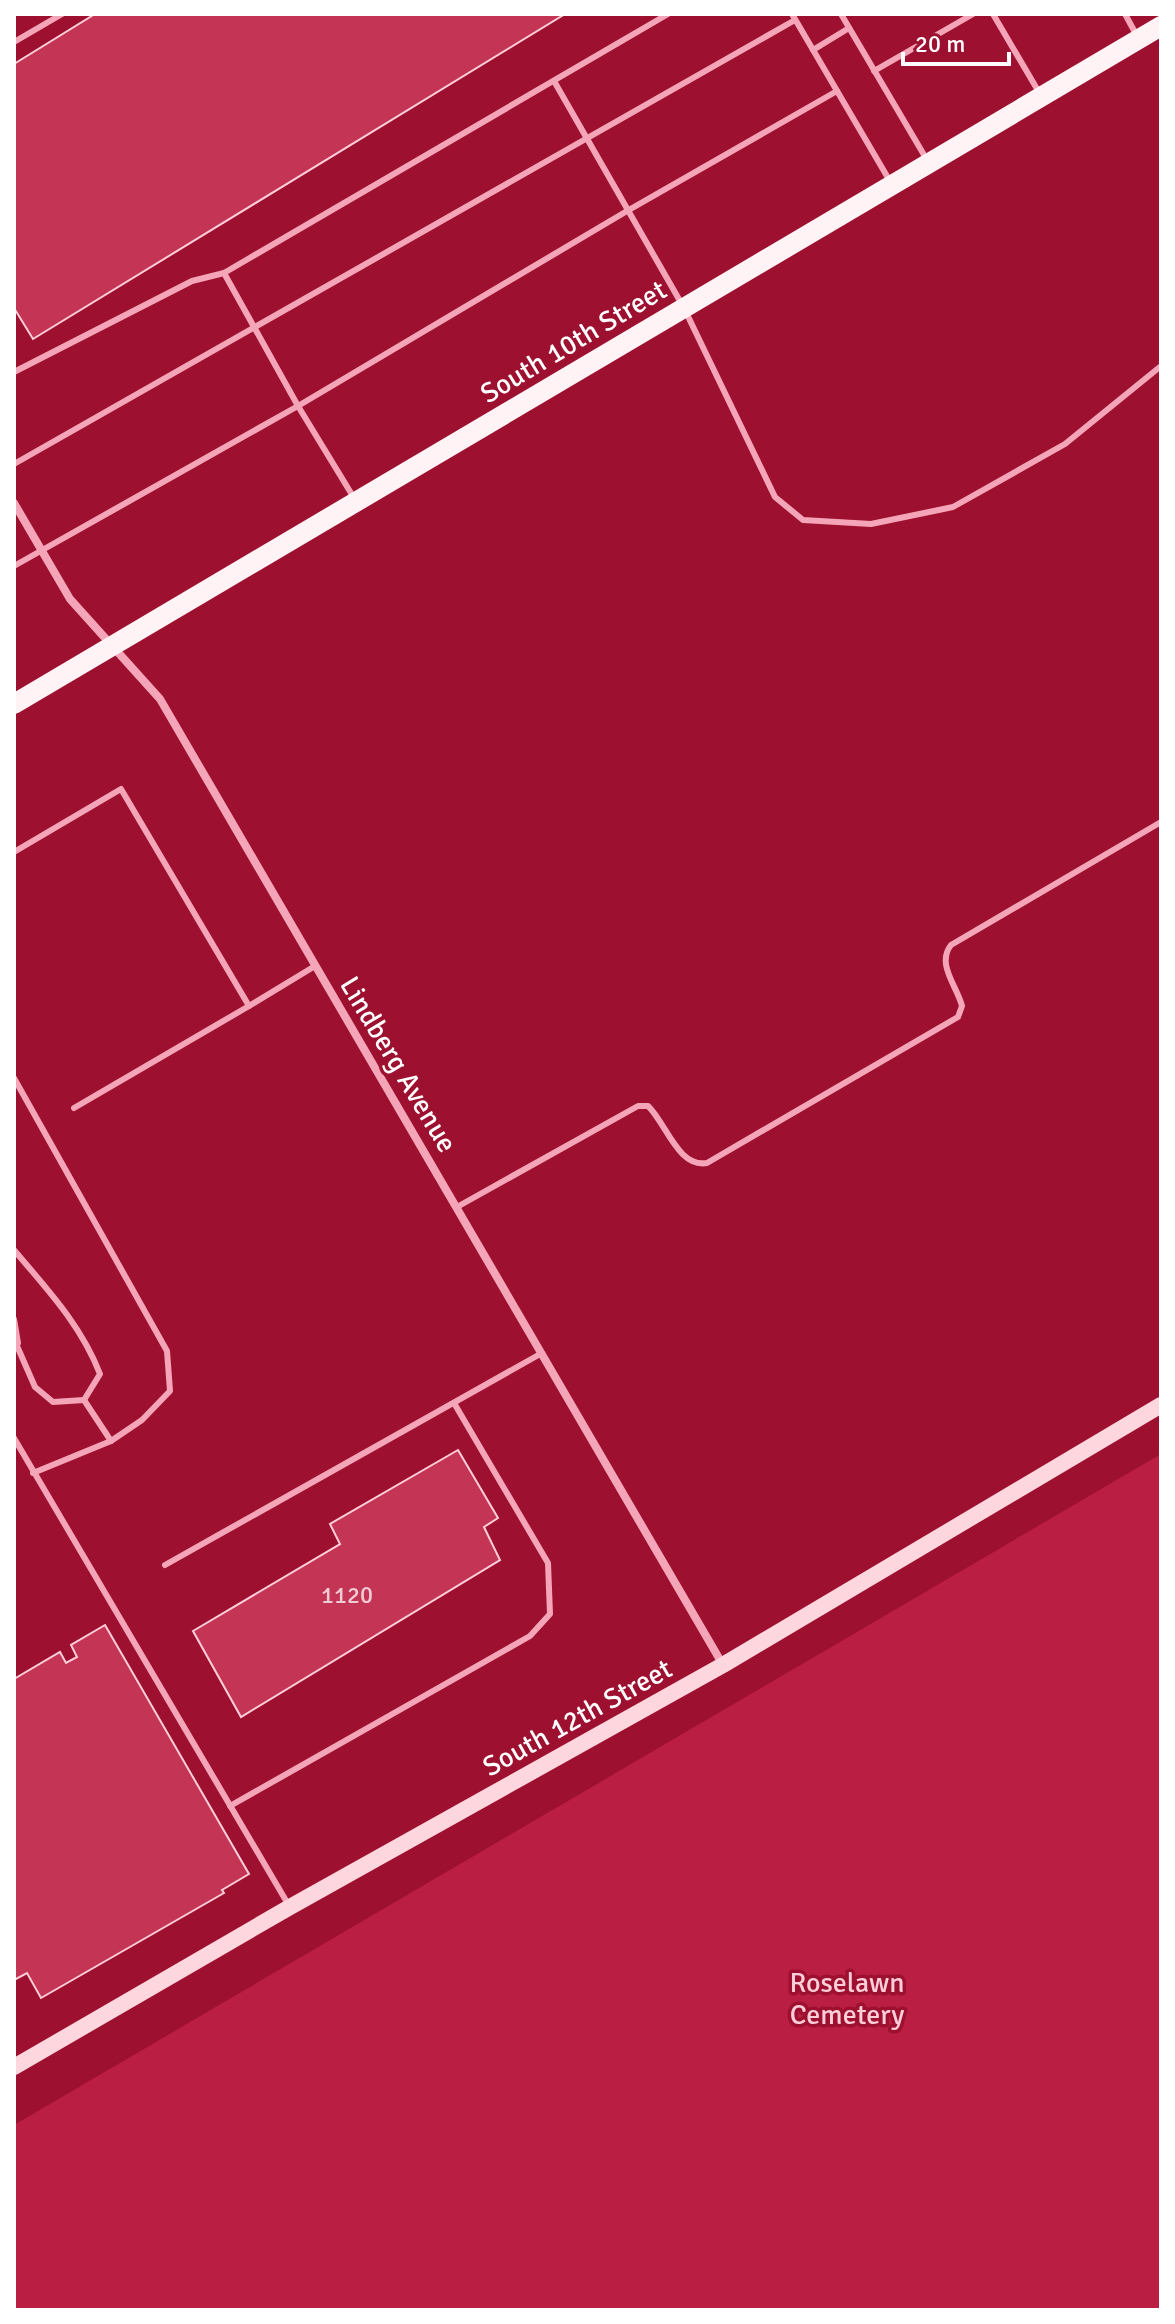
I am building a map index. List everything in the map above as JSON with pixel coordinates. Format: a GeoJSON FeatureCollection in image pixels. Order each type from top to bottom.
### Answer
{"type":"FeatureCollection","features":[{"type":"Feature","properties":{"kind":"main road","name":"South 10th Street"},"geometry":{"type":"LineString","coordinates":[[14,704],[1161,26]]}},
{"type":"Feature","properties":{"kind":"street","name":"Lindberg Avenue"},"geometry":{"type":"LineString","coordinates":[[14,503],[70,599],[160,699],[723,1665]]}},
{"type":"Feature","properties":{"kind":"street","name":"South 12th Street"},"geometry":{"type":"LineString","coordinates":[[14,2067],[290,1907],[723,1665],[1161,1405]]}},
{"type":"Feature","properties":{"kind":"lane"},"geometry":{"type":"LineString","coordinates":[[14,42],[49,17],[62,14]]}},
{"type":"Feature","properties":{"kind":"lane"},"geometry":{"type":"LineString","coordinates":[[14,372],[192,281],[224,273],[668,14]]}},
{"type":"Feature","properties":{"kind":"lane"},"geometry":{"type":"LineString","coordinates":[[841,14],[929,163]]}},
{"type":"Feature","properties":{"kind":"lane"},"geometry":{"type":"LineString","coordinates":[[874,71],[973,14]]}},
{"type":"Feature","properties":{"kind":"lane"},"geometry":{"type":"LineString","coordinates":[[993,14],[1042,97]]}},
{"type":"Feature","properties":{"kind":"lane"},"geometry":{"type":"LineString","coordinates":[[1125,14],[1139,39]]}},
{"type":"Feature","properties":{"kind":"lane"},"geometry":{"type":"LineString","coordinates":[[14,464],[586,139],[794,17],[892,185]]}},
{"type":"Feature","properties":{"kind":"lane"},"geometry":{"type":"LineString","coordinates":[[813,50],[849,28]]}},
{"type":"Feature","properties":{"kind":"lane"},"geometry":{"type":"LineString","coordinates":[[554,81],[684,308],[775,497],[803,520],[871,524],[953,507],[1065,444],[1161,366]]}},
{"type":"Feature","properties":{"kind":"lane"},"geometry":{"type":"LineString","coordinates":[[14,566],[298,406],[837,91]]}},
{"type":"Feature","properties":{"kind":"lane"},"geometry":{"type":"LineString","coordinates":[[224,273],[356,502]]}},
{"type":"Feature","properties":{"kind":"lane"},"geometry":{"type":"LineString","coordinates":[[14,852],[121,789],[249,1006]]}},
{"type":"Feature","properties":{"kind":"lane"},"geometry":{"type":"LineString","coordinates":[[457,1207],[638,1106],[648,1106],[657,1115],[688,1161],[698,1165],[707,1163],[958,1017],[962,1006],[944,962],[945,953],[951,945],[1161,822]]}},
{"type":"Feature","properties":{"kind":"lane"},"geometry":{"type":"LineString","coordinates":[[74,1108],[315,966]]}},
{"type":"Feature","properties":{"kind":"lane"},"geometry":{"type":"LineString","coordinates":[[14,1078],[167,1351],[170,1391],[142,1420],[111,1441],[33,1473]]}},
{"type":"Feature","properties":{"kind":"lane"},"geometry":{"type":"LineString","coordinates":[[14,1250],[74,1321],[91,1351],[100,1374],[84,1400]]}},
{"type":"Feature","properties":{"kind":"lane"},"geometry":{"type":"LineString","coordinates":[[14,1319],[16,1341],[35,1387],[53,1402],[84,1400]]}},
{"type":"Feature","properties":{"kind":"lane"},"geometry":{"type":"LineString","coordinates":[[165,1565],[542,1353]]}},
{"type":"Feature","properties":{"kind":"lane"},"geometry":{"type":"LineString","coordinates":[[84,1400],[111,1441]]}},
{"type":"Feature","properties":{"kind":"lane"},"geometry":{"type":"LineString","coordinates":[[230,1806],[530,1636],[550,1614],[548,1563],[454,1403]]}},
{"type":"Feature","properties":{"kind":"lane"},"geometry":{"type":"LineString","coordinates":[[14,1438],[290,1907]]}},
{"type":"Feature","properties":{"kind":"green space","name":"Roselawn Cemetery"},"geometry":{"type":"Polygon","coordinates":[[[1161,1454],[1161,2310],[14,2310],[14,2125],[1161,1454]]]}},
{"type":"Feature","properties":{"kind":"building"},"geometry":{"type":"Polygon","coordinates":[[[95,14],[565,14],[33,339],[14,308],[14,64],[95,14]]]}},
{"type":"Feature","properties":{"kind":"building"},"geometry":{"type":"Polygon","coordinates":[[[458,1450],[498,1518],[484,1527],[500,1560],[241,1717],[193,1631],[340,1544],[330,1524],[458,1450]]]}},
{"type":"Feature","properties":{"kind":"building"},"geometry":{"type":"Polygon","coordinates":[[[105,1625],[249,1874],[222,1890],[224,1893],[41,1998],[27,1973],[14,1980],[14,1679],[60,1652],[66,1663],[77,1657],[71,1645],[105,1625]]]}}]}
